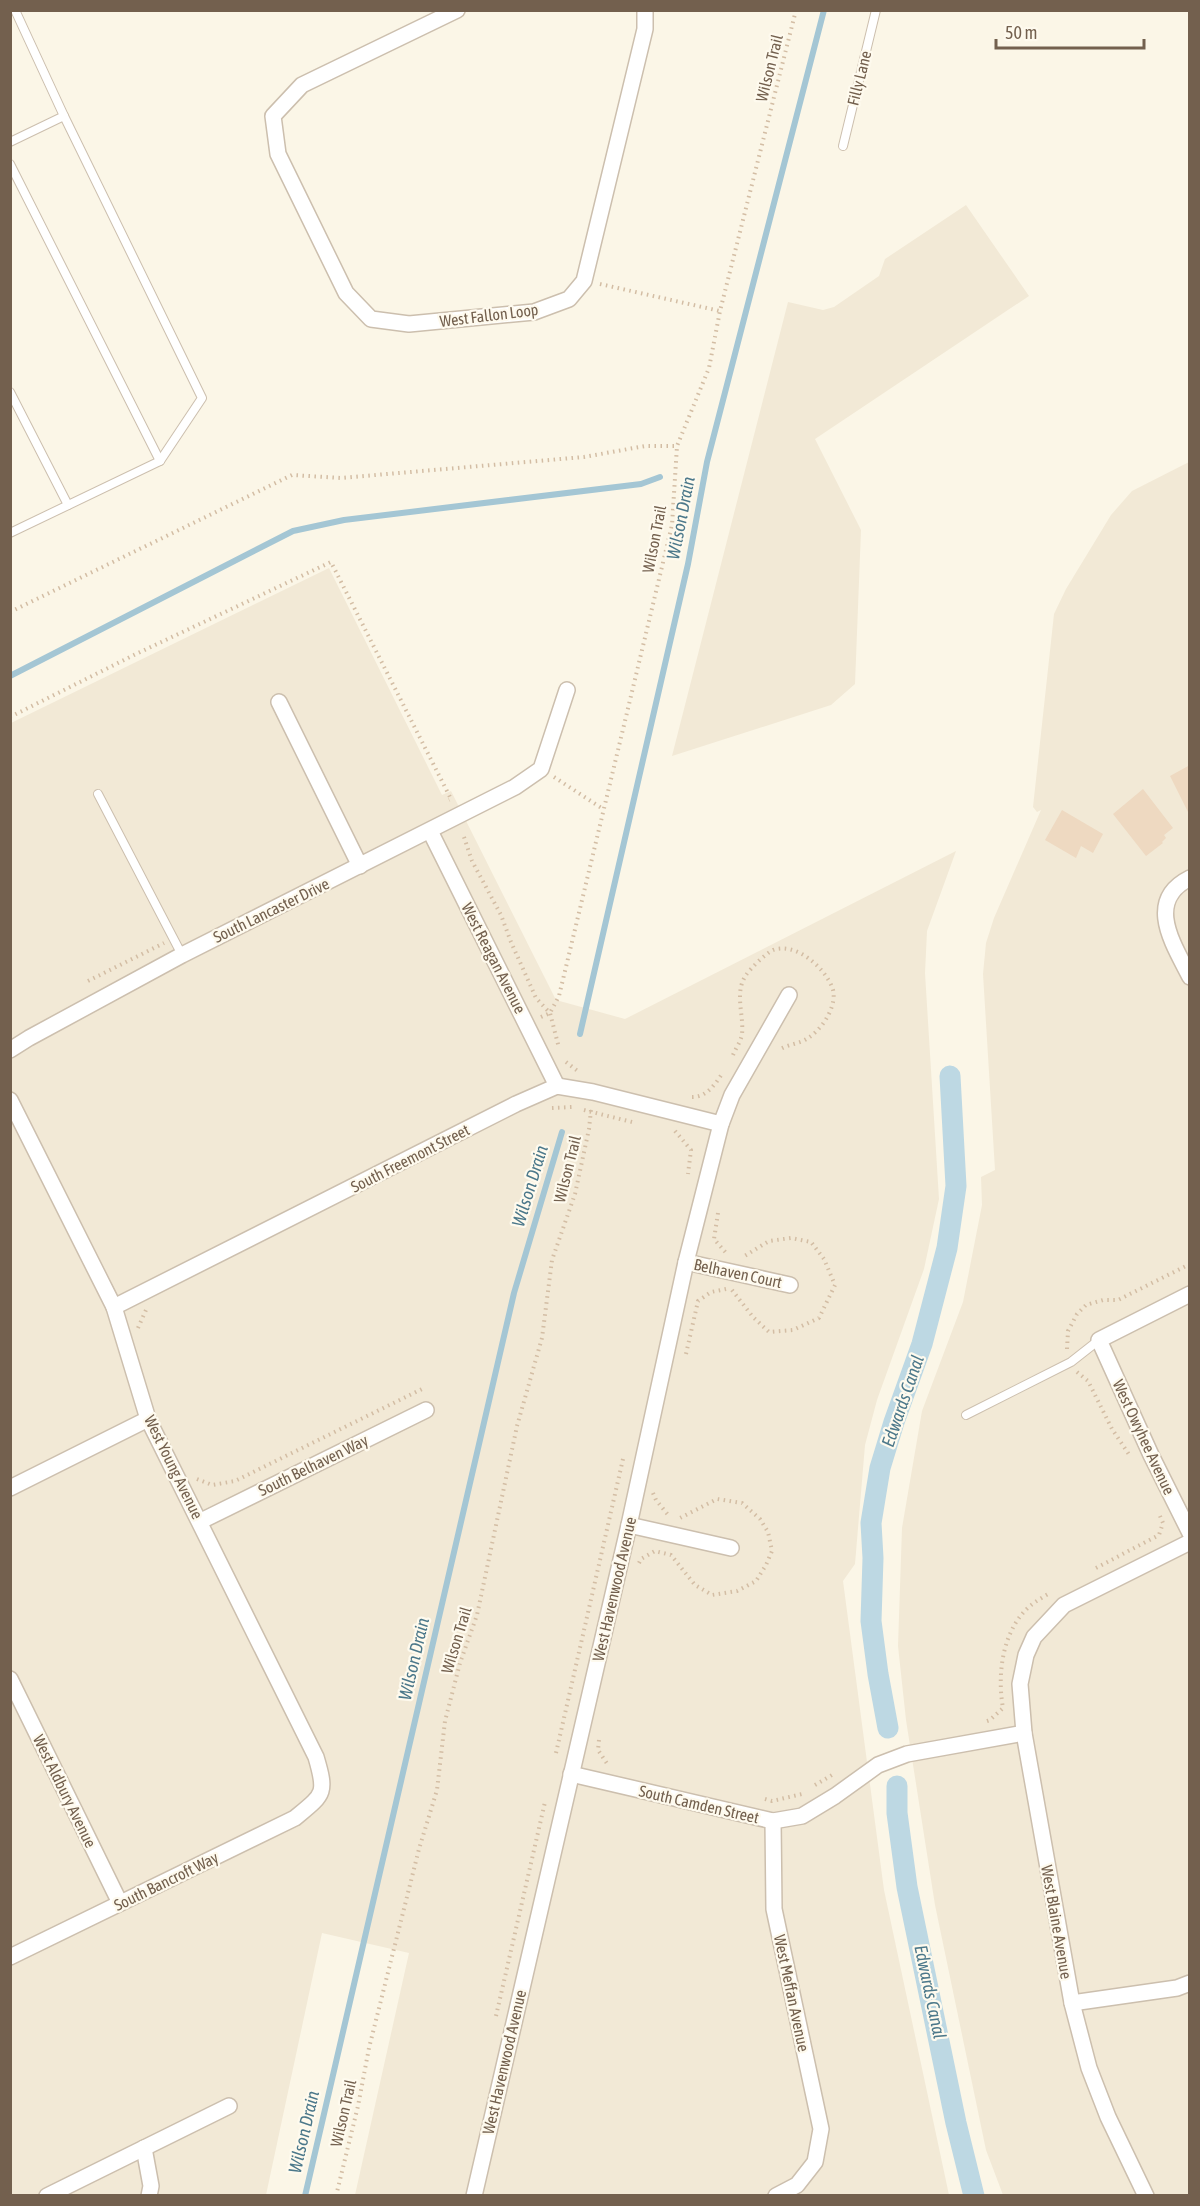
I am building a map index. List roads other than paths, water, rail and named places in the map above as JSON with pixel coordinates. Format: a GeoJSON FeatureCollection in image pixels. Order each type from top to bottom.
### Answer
{"type":"FeatureCollection","features":[{"type":"Feature","properties":{"kind":"street","name":"West Fallon Loop"},"geometry":{"type":"LineString","coordinates":[[454,11],[302,85],[273,116],[278,154],[346,293],[371,319],[409,324],[534,312],[569,299],[584,281],[645,29],[645,10]]}},
{"type":"Feature","properties":{"kind":"street","name":"South Lancaster Drive"},"geometry":{"type":"LineString","coordinates":[[10,1050],[28,1038],[182,955],[515,787],[541,769],[567,690]]}},
{"type":"Feature","properties":{"kind":"street"},"geometry":{"type":"LineString","coordinates":[[279,702],[360,866]]}},
{"type":"Feature","properties":{"kind":"street","name":"West Reagan Avenue"},"geometry":{"type":"LineString","coordinates":[[430,831],[557,1086]]}},
{"type":"Feature","properties":{"kind":"street"},"geometry":{"type":"LineString","coordinates":[[1190,878],[1180,883],[1167,900],[1164,919],[1190,977]]}},
{"type":"Feature","properties":{"kind":"street","name":"West Havenwood Avenue"},"geometry":{"type":"LineString","coordinates":[[474,2196],[629,1525],[686,1262],[721,1124],[732,1095],[789,995]]}},
{"type":"Feature","properties":{"kind":"street"},"geometry":{"type":"LineString","coordinates":[[557,1086],[593,1092],[721,1124]]}},
{"type":"Feature","properties":{"kind":"street","name":"South Freemont Street"},"geometry":{"type":"LineString","coordinates":[[114,1307],[557,1086]]}},
{"type":"Feature","properties":{"kind":"street","name":"West Young Avenue"},"geometry":{"type":"LineString","coordinates":[[10,1100],[114,1307],[148,1419],[201,1521],[316,1757],[324,1783],[318,1798]]}},
{"type":"Feature","properties":{"kind":"street","name":"Belhaven Court"},"geometry":{"type":"LineString","coordinates":[[686,1262],[790,1285]]}},
{"type":"Feature","properties":{"kind":"street"},"geometry":{"type":"LineString","coordinates":[[1099,1340],[1190,1294]]}},
{"type":"Feature","properties":{"kind":"street","name":"West Owyhee Avenue"},"geometry":{"type":"LineString","coordinates":[[1099,1340],[1151,1455],[1190,1533]]}},
{"type":"Feature","properties":{"kind":"street","name":"South Belhaven Way"},"geometry":{"type":"LineString","coordinates":[[201,1521],[426,1410]]}},
{"type":"Feature","properties":{"kind":"street"},"geometry":{"type":"LineString","coordinates":[[10,1488],[148,1419]]}},
{"type":"Feature","properties":{"kind":"street"},"geometry":{"type":"LineString","coordinates":[[629,1525],[731,1548]]}},
{"type":"Feature","properties":{"kind":"street","name":"West Blaine Avenue"},"geometry":{"type":"LineString","coordinates":[[1146,2196],[1108,2117],[1093,2078],[1072,2003],[1024,1733],[1020,1684],[1026,1655],[1034,1637],[1064,1605],[1190,1542]]}},
{"type":"Feature","properties":{"kind":"street","name":"West Aldbury Avenue"},"geometry":{"type":"LineString","coordinates":[[10,1679],[120,1903]]}},
{"type":"Feature","properties":{"kind":"street","name":"South Camden Street"},"geometry":{"type":"LineString","coordinates":[[571,1774],[773,1821],[802,1816],[878,1765],[907,1754],[1024,1733]]}},
{"type":"Feature","properties":{"kind":"street","name":"South Bancroft Way"},"geometry":{"type":"LineString","coordinates":[[10,1958],[295,1818],[318,1798]]}},
{"type":"Feature","properties":{"kind":"street","name":"West Meffan Avenue"},"geometry":{"type":"LineString","coordinates":[[773,1821],[774,1909],[822,2129],[815,2162],[797,2185],[776,2196]]}},
{"type":"Feature","properties":{"kind":"street"},"geometry":{"type":"LineString","coordinates":[[1072,2003],[1177,1988],[1190,1983]]}},
{"type":"Feature","properties":{"kind":"street"},"geometry":{"type":"LineString","coordinates":[[47,2196],[228,2106]]}},
{"type":"Feature","properties":{"kind":"street"},"geometry":{"type":"LineString","coordinates":[[144,2148],[151,2186],[149,2196]]}},
{"type":"Feature","properties":{"kind":"lane"},"geometry":{"type":"LineString","coordinates":[[10,533],[160,461],[202,398],[64,116],[15,10]]}},
{"type":"Feature","properties":{"kind":"lane","name":"Filly Lane"},"geometry":{"type":"LineString","coordinates":[[843,146],[876,10]]}},
{"type":"Feature","properties":{"kind":"lane"},"geometry":{"type":"LineString","coordinates":[[10,142],[64,116]]}},
{"type":"Feature","properties":{"kind":"lane"},"geometry":{"type":"LineString","coordinates":[[10,164],[160,461]]}},
{"type":"Feature","properties":{"kind":"lane"},"geometry":{"type":"LineString","coordinates":[[10,392],[68,505]]}},
{"type":"Feature","properties":{"kind":"lane"},"geometry":{"type":"LineString","coordinates":[[98,794],[182,955]]}},
{"type":"Feature","properties":{"kind":"lane"},"geometry":{"type":"LineString","coordinates":[[966,1415],[1071,1362],[1099,1340]]}},
{"type":"Feature","properties":{"kind":"waterway","name":"Wilson Drain"},"geometry":{"type":"LineString","coordinates":[[580,1034],[688,564],[707,462],[824,10]]}},
{"type":"Feature","properties":{"kind":"waterway"},"geometry":{"type":"LineString","coordinates":[[10,676],[293,531],[344,520],[641,484],[660,477]]}},
{"type":"Feature","properties":{"kind":"waterway","name":"Edwards Canal"},"geometry":{"type":"LineString","coordinates":[[888,1728],[871,1621],[873,1558],[871,1523],[880,1468],[922,1344],[947,1248],[956,1186],[950,1076]]}},
{"type":"Feature","properties":{"kind":"waterway","name":"Wilson Drain"},"geometry":{"type":"LineString","coordinates":[[305,2196],[514,1293],[562,1132]]}},
{"type":"Feature","properties":{"kind":"waterway","name":"Edwards Canal"},"geometry":{"type":"LineString","coordinates":[[897,1786],[897,1813],[907,1887],[956,2123],[974,2196]]}}]}
